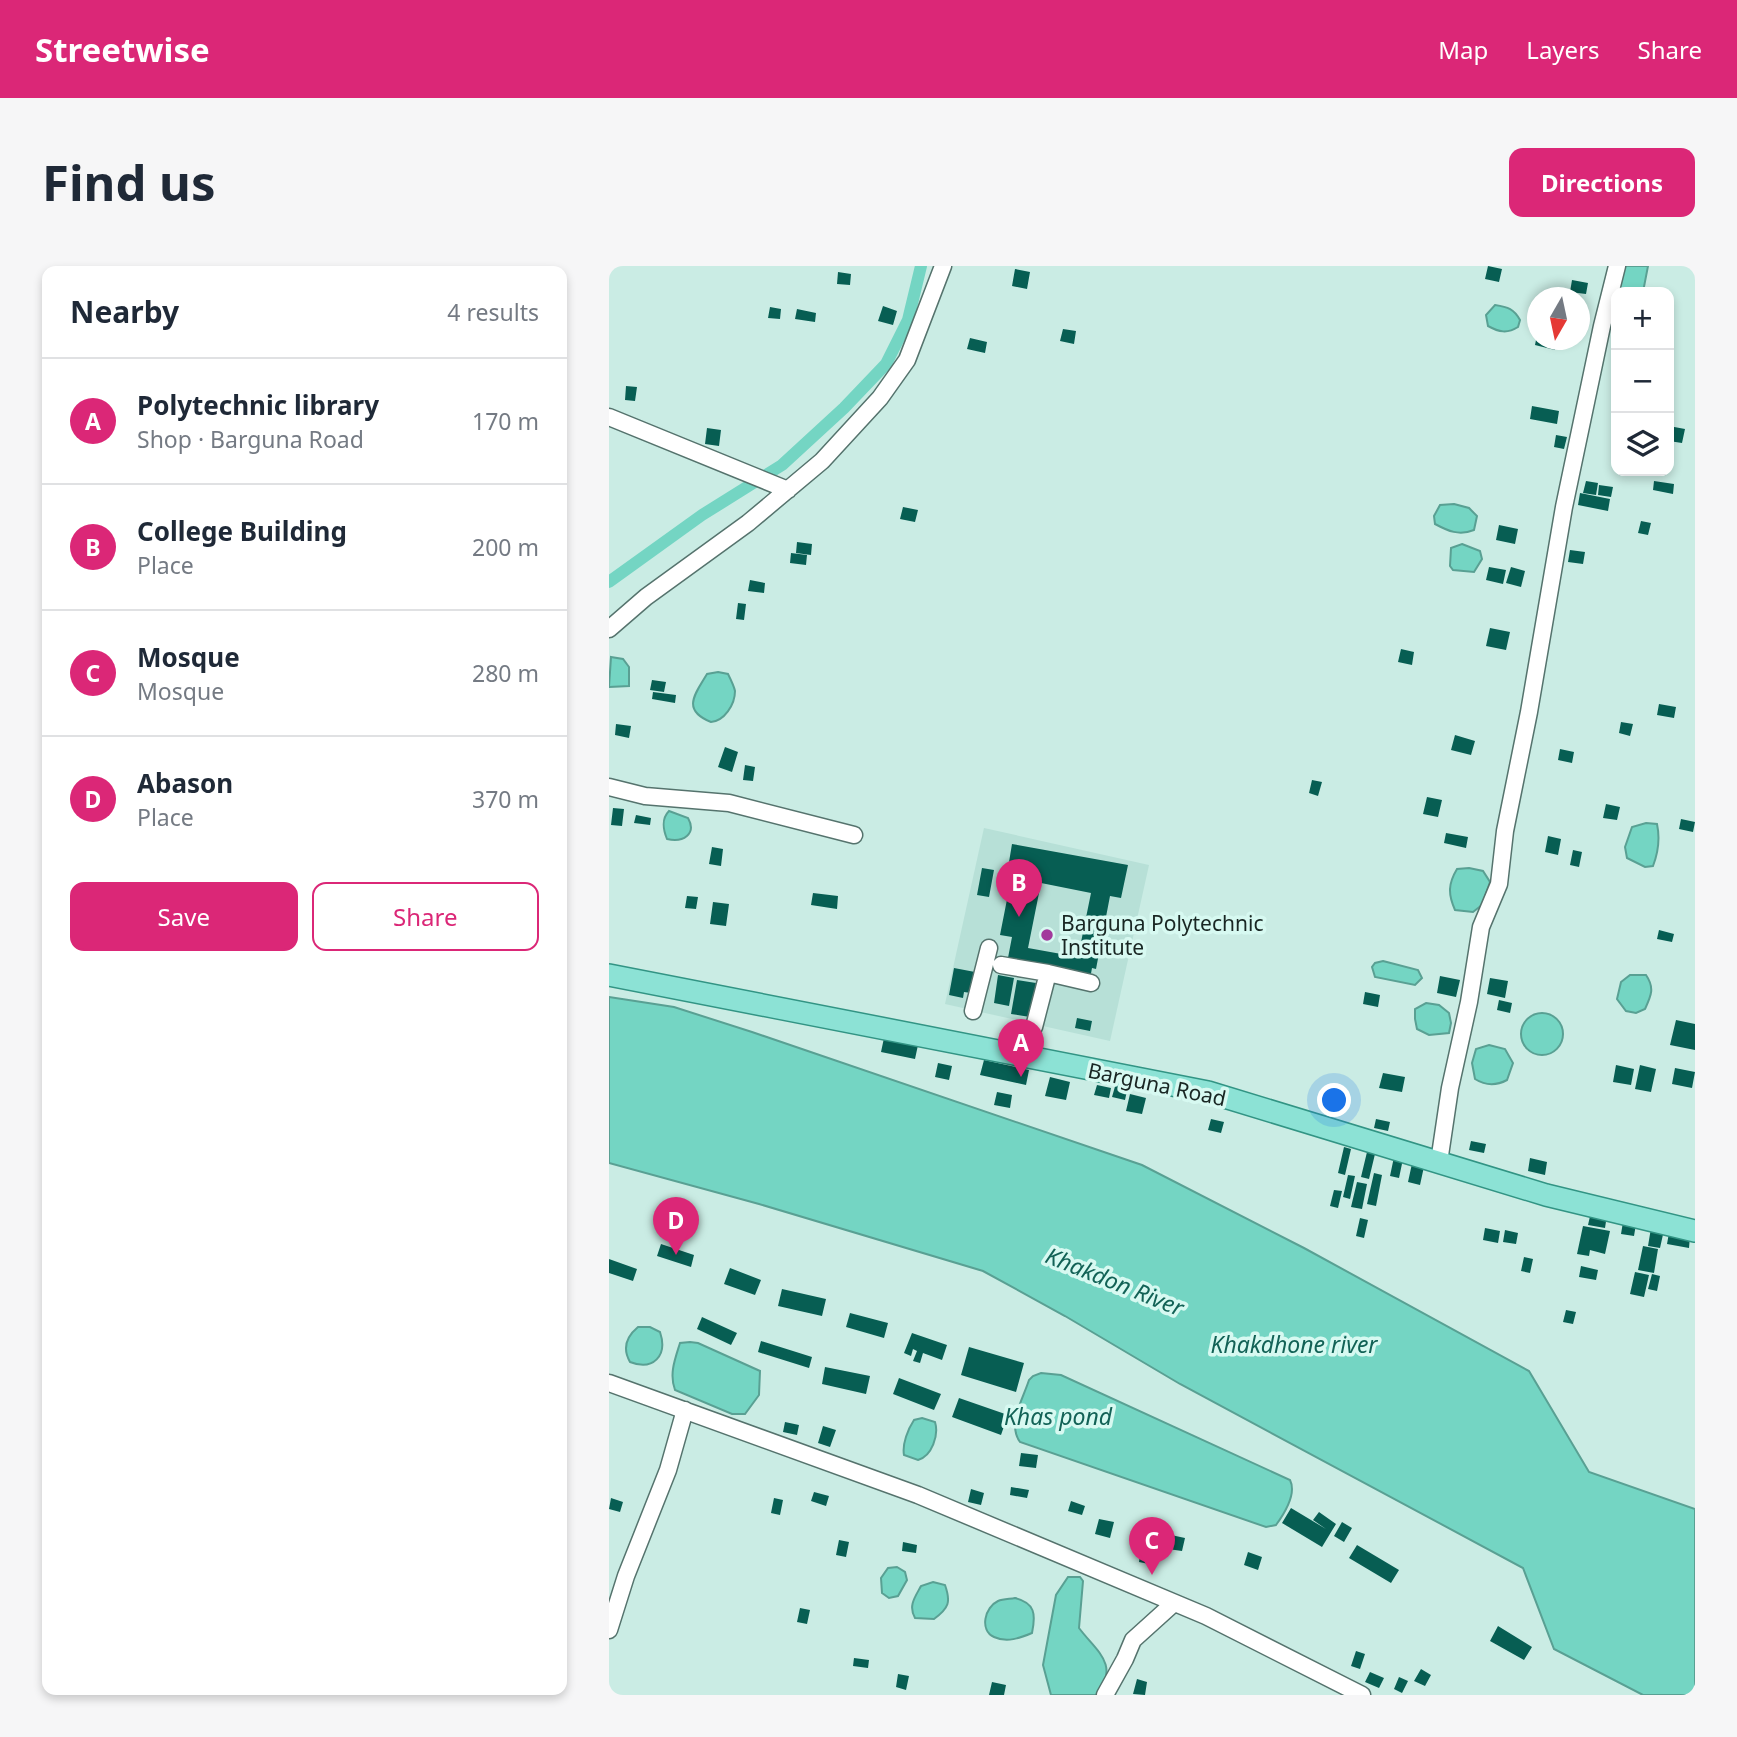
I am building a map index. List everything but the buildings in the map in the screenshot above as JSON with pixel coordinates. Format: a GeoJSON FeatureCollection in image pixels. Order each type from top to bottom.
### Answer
{"type":"FeatureCollection","features":[{"type":"Feature","properties":{"kind":"main road","name":"Barguna Road"},"geometry":{"type":"LineString","coordinates":[[609,975],[1207,1092],[1546,1195],[1695,1231]]}},
{"type":"Feature","properties":{"kind":"street"},"geometry":{"type":"LineString","coordinates":[[609,629],[646,597],[748,523],[788,490],[822,461],[880,398],[907,360],[943,266]]}},
{"type":"Feature","properties":{"kind":"street"},"geometry":{"type":"LineString","coordinates":[[1439,1162],[1450,1088],[1469,1002],[1481,927],[1499,884],[1504,831],[1529,712],[1564,507],[1617,266]]}},
{"type":"Feature","properties":{"kind":"street"},"geometry":{"type":"LineString","coordinates":[[609,417],[788,490]]}},
{"type":"Feature","properties":{"kind":"street"},"geometry":{"type":"LineString","coordinates":[[609,787],[645,796],[729,803],[854,835]]}},
{"type":"Feature","properties":{"kind":"street"},"geometry":{"type":"LineString","coordinates":[[974,1011],[989,948]]}},
{"type":"Feature","properties":{"kind":"street"},"geometry":{"type":"LineString","coordinates":[[1001,965],[1091,983]]}},
{"type":"Feature","properties":{"kind":"street"},"geometry":{"type":"LineString","coordinates":[[1034,1027],[1048,973]]}},
{"type":"Feature","properties":{"kind":"street"},"geometry":{"type":"LineString","coordinates":[[609,1382],[918,1495],[1206,1616],[1362,1695]]}},
{"type":"Feature","properties":{"kind":"street"},"geometry":{"type":"LineString","coordinates":[[609,1630],[626,1576],[668,1470],[685,1410]]}},
{"type":"Feature","properties":{"kind":"street"},"geometry":{"type":"LineString","coordinates":[[1105,1695],[1133,1640],[1174,1603]]}},
{"type":"Feature","properties":{"kind":"shaded area","name":"Barguna Polytechnic Institute"},"geometry":{"type":"Polygon","coordinates":[[[984,828],[1149,865],[1110,1041],[945,1004],[984,828]]]}},
{"type":"Feature","properties":{"kind":"water"},"geometry":{"type":"Polygon","coordinates":[[[1620,266],[1648,266],[1644,287],[1619,287],[1620,266]]]}},
{"type":"Feature","properties":{"kind":"water"},"geometry":{"type":"Polygon","coordinates":[[[1495,305],[1513,311],[1520,320],[1518,327],[1503,331],[1488,326],[1486,315],[1495,305]]]}},
{"type":"Feature","properties":{"kind":"water"},"geometry":{"type":"Polygon","coordinates":[[[1454,504],[1469,508],[1477,516],[1474,530],[1454,532],[1435,524],[1434,516],[1440,505],[1454,504]]]}},
{"type":"Feature","properties":{"kind":"water"},"geometry":{"type":"Polygon","coordinates":[[[1462,544],[1480,551],[1482,559],[1474,572],[1453,570],[1450,566],[1451,548],[1462,544]]]}},
{"type":"Feature","properties":{"kind":"water"},"geometry":{"type":"Polygon","coordinates":[[[611,657],[623,659],[629,667],[629,686],[609,687],[611,657]]]}},
{"type":"Feature","properties":{"kind":"water"},"geometry":{"type":"Polygon","coordinates":[[[707,674],[728,674],[735,689],[735,696],[724,715],[711,722],[696,712],[693,701],[707,674]]]}},
{"type":"Feature","properties":{"kind":"water"},"geometry":{"type":"Polygon","coordinates":[[[669,811],[688,818],[691,829],[687,836],[678,840],[667,839],[663,824],[669,811]]]}},
{"type":"Feature","properties":{"kind":"water"},"geometry":{"type":"Polygon","coordinates":[[[1646,823],[1657,824],[1658,840],[1653,866],[1645,867],[1627,858],[1625,847],[1632,827],[1646,823]]]}},
{"type":"Feature","properties":{"kind":"water"},"geometry":{"type":"Polygon","coordinates":[[[1457,869],[1483,871],[1490,882],[1482,905],[1473,912],[1455,910],[1450,894],[1452,879],[1457,869]]]}},
{"type":"Feature","properties":{"kind":"water"},"geometry":{"type":"Polygon","coordinates":[[[1383,961],[1418,970],[1422,978],[1415,985],[1375,977],[1372,967],[1383,961]]]}},
{"type":"Feature","properties":{"kind":"water"},"geometry":{"type":"Polygon","coordinates":[[[1630,975],[1646,975],[1651,988],[1645,1009],[1636,1013],[1626,1011],[1617,999],[1621,982],[1630,975]]]}},
{"type":"Feature","properties":{"kind":"water","name":"Khakdhone river"},"geometry":{"type":"Polygon","coordinates":[[[609,997],[674,1007],[1142,1165],[1304,1248],[1529,1371],[1589,1472],[1695,1509],[1695,1695],[1643,1695],[1554,1649],[1523,1568],[1180,1384],[983,1271],[759,1204],[609,1163],[609,997]]]}},
{"type":"Feature","properties":{"kind":"water"},"geometry":{"type":"Polygon","coordinates":[[[1426,1003],[1439,1005],[1449,1013],[1449,1033],[1429,1035],[1417,1029],[1415,1009],[1426,1003]]]}},
{"type":"Feature","properties":{"kind":"water"},"geometry":{"type":"Polygon","coordinates":[[[1542,1013],[1557,1019],[1563,1034],[1557,1049],[1542,1055],[1527,1049],[1521,1034],[1527,1019],[1542,1013]]]}},
{"type":"Feature","properties":{"kind":"water"},"geometry":{"type":"Polygon","coordinates":[[[1489,1045],[1505,1049],[1513,1063],[1507,1080],[1487,1084],[1475,1079],[1472,1063],[1476,1049],[1489,1045]]]}},
{"type":"Feature","properties":{"kind":"water"},"geometry":{"type":"Polygon","coordinates":[[[638,1327],[650,1327],[660,1332],[662,1348],[652,1363],[630,1362],[626,1352],[627,1343],[638,1327]]]}},
{"type":"Feature","properties":{"kind":"water"},"geometry":{"type":"Polygon","coordinates":[[[680,1343],[698,1343],[760,1371],[759,1395],[745,1414],[732,1414],[675,1390],[673,1372],[678,1349],[680,1343]]]}},
{"type":"Feature","properties":{"kind":"water","name":"Khas pond"},"geometry":{"type":"Polygon","coordinates":[[[1041,1373],[1061,1375],[1290,1480],[1291,1497],[1283,1515],[1276,1525],[1266,1527],[1020,1442],[1015,1427],[1017,1411],[1029,1380],[1041,1373]]]}},
{"type":"Feature","properties":{"kind":"water"},"geometry":{"type":"Polygon","coordinates":[[[922,1418],[935,1422],[936,1433],[931,1450],[918,1460],[904,1455],[904,1446],[914,1420],[922,1418]]]}},
{"type":"Feature","properties":{"kind":"water"},"geometry":{"type":"Polygon","coordinates":[[[897,1567],[905,1572],[907,1580],[898,1596],[889,1598],[882,1593],[881,1578],[888,1568],[897,1567]]]}},
{"type":"Feature","properties":{"kind":"water"},"geometry":{"type":"Polygon","coordinates":[[[1068,1577],[1080,1577],[1083,1581],[1079,1628],[1103,1658],[1106,1666],[1104,1684],[1098,1695],[1051,1695],[1043,1665],[1056,1595],[1068,1577]]]}},
{"type":"Feature","properties":{"kind":"water"},"geometry":{"type":"Polygon","coordinates":[[[933,1582],[945,1585],[948,1596],[946,1608],[934,1619],[915,1618],[912,1606],[921,1586],[933,1582]]]}},
{"type":"Feature","properties":{"kind":"water"},"geometry":{"type":"Polygon","coordinates":[[[1015,1598],[1027,1603],[1033,1610],[1032,1633],[1009,1640],[989,1634],[985,1619],[990,1608],[998,1601],[1015,1598]]]}},
{"type":"Feature","properties":{"kind":"waterway"},"geometry":{"type":"LineString","coordinates":[[609,582],[702,515],[782,465],[844,408],[886,364],[908,320],[921,266]]}},
{"type":"Feature","properties":{"kind":"place","name":"College Building"},"geometry":{"type":"Point","coordinates":[1019,917]}},
{"type":"Feature","properties":{"kind":"place","name":"Barguna Polytechnic Institute"},"geometry":{"type":"Point","coordinates":[1047,935]}},
{"type":"Feature","properties":{"kind":"place","name":"Polytechnic library"},"geometry":{"type":"Point","coordinates":[1021,1077]}},
{"type":"Feature","properties":{"kind":"place","name":"Abason"},"geometry":{"type":"Point","coordinates":[676,1255]}},
{"type":"Feature","properties":{"kind":"place","name":"Mosque"},"geometry":{"type":"Point","coordinates":[1152,1575]}},
{"type":"Feature","properties":{"kind":"water label","name":"Khakdon River"},"geometry":{"type":"Point","coordinates":[1115,1281]}}]}
